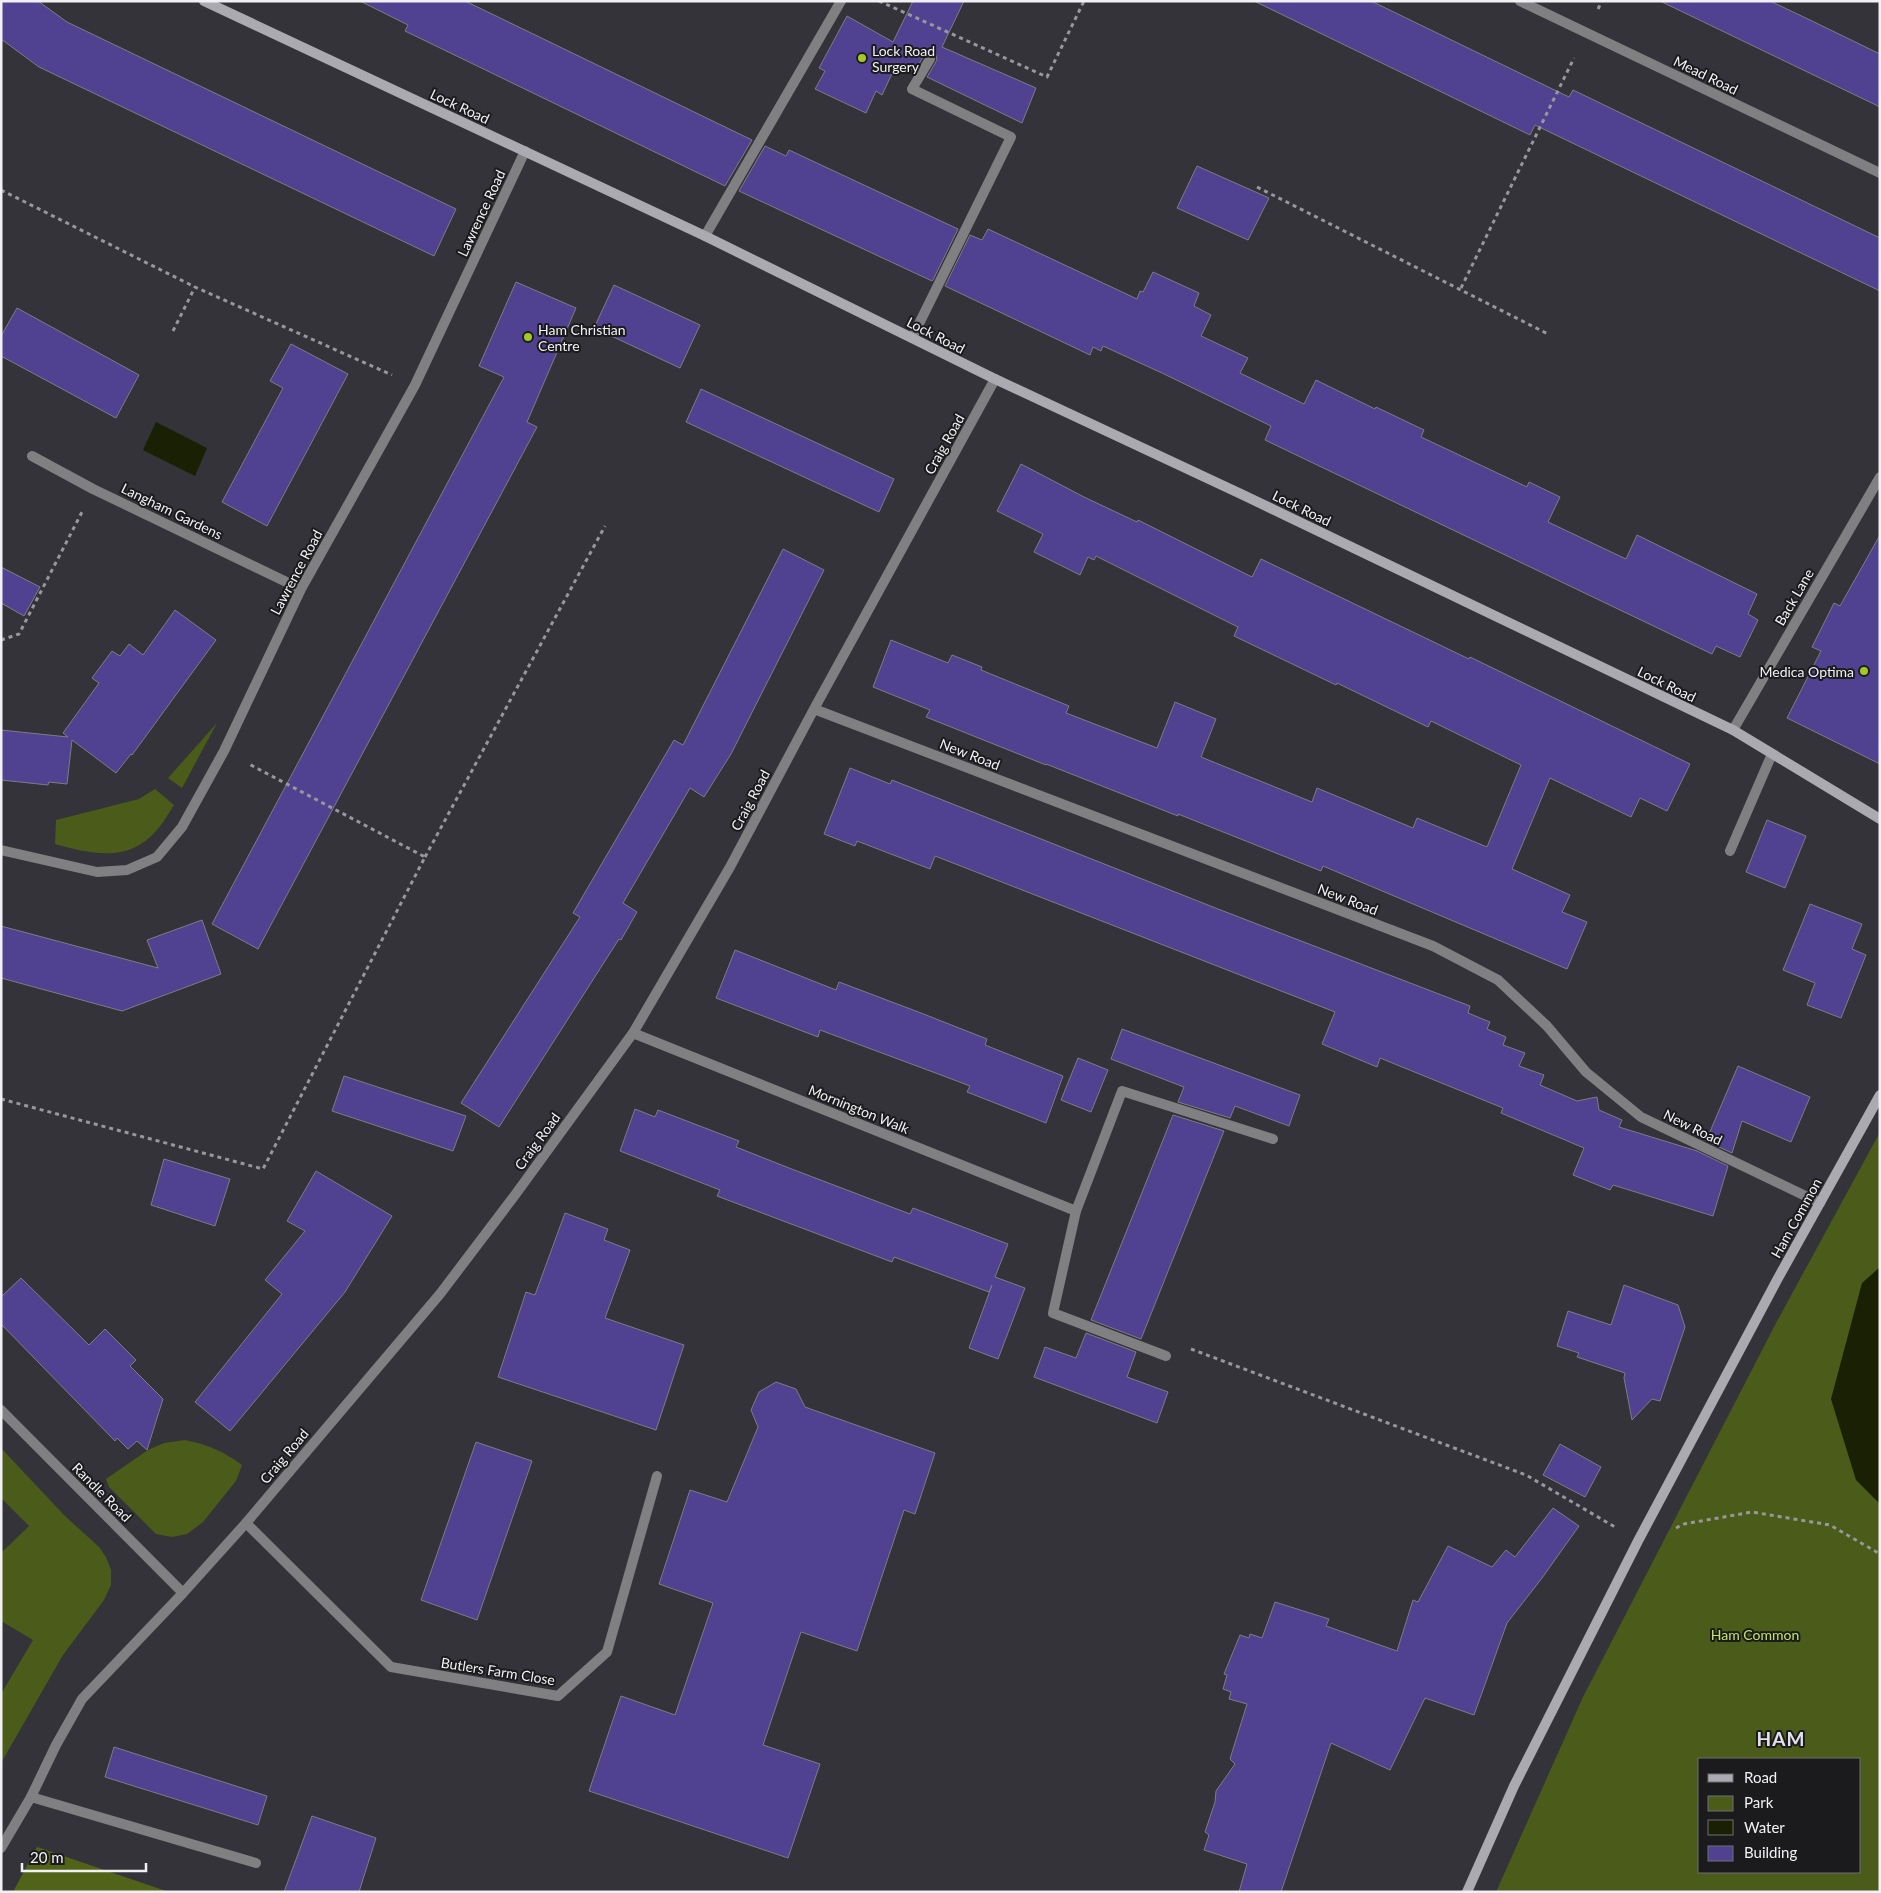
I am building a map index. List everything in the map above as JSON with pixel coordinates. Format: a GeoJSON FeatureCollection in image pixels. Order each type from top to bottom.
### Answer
{"type":"FeatureCollection","features":[{"type":"Feature","properties":{"kind":"street","name":"Lock Road"},"geometry":{"type":"LineString","coordinates":[[204,1],[704,236],[995,379],[1733,730],[1880,819]]}},
{"type":"Feature","properties":{"kind":"street"},"geometry":{"type":"LineString","coordinates":[[704,236],[841,1]]}},
{"type":"Feature","properties":{"kind":"street","name":"Mead Road"},"geometry":{"type":"LineString","coordinates":[[1520,1],[1880,174]]}},
{"type":"Feature","properties":{"kind":"street"},"geometry":{"type":"LineString","coordinates":[[912,338],[1011,137],[912,88],[930,59]]}},
{"type":"Feature","properties":{"kind":"street","name":"Lawrence Road"},"geometry":{"type":"LineString","coordinates":[[1,850],[97,872],[127,870],[157,857],[182,827],[224,751],[300,589],[415,385],[525,152]]}},
{"type":"Feature","properties":{"kind":"street","name":"Craig Road"},"geometry":{"type":"LineString","coordinates":[[1,1848],[31,1797],[56,1745],[82,1699],[183,1593],[246,1523],[440,1294],[516,1195],[633,1033],[730,867],[814,709],[995,379]]}},
{"type":"Feature","properties":{"kind":"street","name":"Langham Gardens"},"geometry":{"type":"LineString","coordinates":[[32,456],[94,489],[300,589]]}},
{"type":"Feature","properties":{"kind":"street","name":"Back Lane"},"geometry":{"type":"LineString","coordinates":[[1733,730],[1880,477]]}},
{"type":"Feature","properties":{"kind":"street","name":"New Road"},"geometry":{"type":"LineString","coordinates":[[814,709],[1433,946],[1498,980],[1547,1026],[1586,1072],[1641,1118],[1820,1203]]}},
{"type":"Feature","properties":{"kind":"street"},"geometry":{"type":"LineString","coordinates":[[1730,851],[1772,754]]}},
{"type":"Feature","properties":{"kind":"street","name":"Mornington Walk"},"geometry":{"type":"LineString","coordinates":[[633,1033],[1076,1210]]}},
{"type":"Feature","properties":{"kind":"street"},"geometry":{"type":"LineString","coordinates":[[1166,1356],[1053,1313],[1076,1210],[1122,1091],[1273,1139]]}},
{"type":"Feature","properties":{"kind":"street","name":"Ham Common"},"geometry":{"type":"LineString","coordinates":[[1467,1892],[1514,1786],[1637,1545],[1777,1280],[1880,1095]]}},
{"type":"Feature","properties":{"kind":"street","name":"Randle Road"},"geometry":{"type":"LineString","coordinates":[[1,1410],[183,1593]]}},
{"type":"Feature","properties":{"kind":"street","name":"Butlers Farm Close"},"geometry":{"type":"LineString","coordinates":[[246,1523],[391,1667],[558,1696],[607,1652],[657,1476]]}},
{"type":"Feature","properties":{"kind":"street"},"geometry":{"type":"LineString","coordinates":[[31,1797],[256,1862]]}},
{"type":"Feature","properties":{"kind":"path"},"geometry":{"type":"LineString","coordinates":[[880,1],[1047,77],[1084,1]]}},
{"type":"Feature","properties":{"kind":"path"},"geometry":{"type":"LineString","coordinates":[[1461,288],[1586,33]]}},
{"type":"Feature","properties":{"kind":"path"},"geometry":{"type":"LineString","coordinates":[[1258,187],[1461,288],[1548,334]]}},
{"type":"Feature","properties":{"kind":"path"},"geometry":{"type":"LineString","coordinates":[[1,190],[195,287],[415,385]]}},
{"type":"Feature","properties":{"kind":"path"},"geometry":{"type":"LineString","coordinates":[[173,331],[195,287]]}},
{"type":"Feature","properties":{"kind":"path"},"geometry":{"type":"LineString","coordinates":[[1,640],[20,634],[94,489]]}},
{"type":"Feature","properties":{"kind":"path"},"geometry":{"type":"LineString","coordinates":[[1,1099],[263,1169],[425,858],[605,526]]}},
{"type":"Feature","properties":{"kind":"path"},"geometry":{"type":"LineString","coordinates":[[224,751],[425,858]]}},
{"type":"Feature","properties":{"kind":"path"},"geometry":{"type":"LineString","coordinates":[[1166,1356],[1183,1346],[1526,1475],[1637,1545],[1684,1524],[1752,1512],[1830,1525],[1880,1554]]}},
{"type":"Feature","properties":{"kind":"green space"},"geometry":{"type":"Polygon","coordinates":[[[217,723],[182,788],[168,778],[217,723]]]}},
{"type":"Feature","properties":{"kind":"green space"},"geometry":{"type":"Polygon","coordinates":[[[155,789],[174,805],[156,831],[145,841],[133,848],[121,852],[95,853],[55,844],[56,820],[139,799],[155,789]]]}},
{"type":"Feature","properties":{"kind":"green space","name":"Ham Common"},"geometry":{"type":"Polygon","coordinates":[[[1880,1132],[1880,1892],[1496,1892],[1583,1697],[1775,1325],[1880,1132]]]}},
{"type":"Feature","properties":{"kind":"green space"},"geometry":{"type":"Polygon","coordinates":[[[185,1440],[215,1449],[242,1465],[236,1481],[203,1522],[187,1534],[172,1537],[156,1534],[109,1487],[106,1479],[148,1450],[164,1443],[185,1440]]]}},
{"type":"Feature","properties":{"kind":"green space"},"geometry":{"type":"Polygon","coordinates":[[[1,1448],[64,1515],[99,1547],[106,1557],[111,1570],[111,1585],[104,1600],[63,1655],[1,1763],[1,1694],[33,1640],[1,1621],[1,1553],[29,1526],[1,1498],[1,1448]]]}},
{"type":"Feature","properties":{"kind":"green space"},"geometry":{"type":"Polygon","coordinates":[[[37,1847],[169,1892],[13,1892],[37,1847]]]}},
{"type":"Feature","properties":{"kind":"water"},"geometry":{"type":"Polygon","coordinates":[[[156,422],[207,448],[195,476],[143,450],[156,422]]]}},
{"type":"Feature","properties":{"kind":"water"},"geometry":{"type":"Polygon","coordinates":[[[1880,1267],[1880,1504],[1856,1480],[1831,1399],[1862,1283],[1880,1267]]]}},
{"type":"Feature","properties":{"kind":"building"},"geometry":{"type":"Polygon","coordinates":[[[1,1],[38,1],[67,22],[456,209],[434,256],[39,67],[1,39],[1,1]]]}},
{"type":"Feature","properties":{"kind":"building"},"geometry":{"type":"Polygon","coordinates":[[[360,1],[465,1],[752,140],[725,186],[405,31],[408,25],[360,1]]]}},
{"type":"Feature","properties":{"kind":"building"},"geometry":{"type":"Polygon","coordinates":[[[913,1],[964,1],[942,47],[1036,88],[1022,123],[927,77],[937,60],[936,55],[931,52],[924,55],[915,71],[897,63],[882,95],[876,91],[866,113],[815,89],[825,71],[819,68],[847,16],[893,42],[913,1]]]}},
{"type":"Feature","properties":{"kind":"building"},"geometry":{"type":"Polygon","coordinates":[[[1254,1],[1371,1],[1569,97],[1573,90],[1880,238],[1880,291],[1535,125],[1530,135],[1254,1]]]}},
{"type":"Feature","properties":{"kind":"building"},"geometry":{"type":"Polygon","coordinates":[[[1660,1],[1770,1],[1810,20],[1880,54],[1880,107],[1660,1]]]}},
{"type":"Feature","properties":{"kind":"building"},"geometry":{"type":"Polygon","coordinates":[[[765,146],[786,156],[789,150],[958,229],[933,280],[739,191],[765,146]]]}},
{"type":"Feature","properties":{"kind":"building"},"geometry":{"type":"Polygon","coordinates":[[[1197,166],[1269,198],[1248,240],[1177,208],[1197,166]]]}},
{"type":"Feature","properties":{"kind":"building"},"geometry":{"type":"Polygon","coordinates":[[[988,229],[1137,299],[1140,291],[1143,292],[1153,272],[1199,293],[1194,306],[1211,315],[1201,336],[1248,358],[1240,373],[1304,404],[1316,380],[1375,409],[1376,407],[1424,430],[1421,437],[1527,487],[1529,482],[1560,497],[1548,522],[1626,559],[1637,535],[1757,594],[1748,614],[1758,620],[1740,657],[1716,646],[1712,654],[1265,440],[1271,426],[1162,373],[1103,346],[1101,351],[1093,347],[1090,355],[945,286],[970,235],[982,240],[988,229]]]}},
{"type":"Feature","properties":{"kind":"building"},"geometry":{"type":"Polygon","coordinates":[[[516,282],[576,308],[527,422],[537,427],[258,949],[212,924],[504,377],[479,366],[516,282]]]}},
{"type":"Feature","properties":{"kind":"building"},"geometry":{"type":"Polygon","coordinates":[[[614,285],[700,325],[680,368],[594,328],[614,285]]]}},
{"type":"Feature","properties":{"kind":"building"},"geometry":{"type":"Polygon","coordinates":[[[17,308],[139,375],[116,418],[1,356],[1,336],[17,308]]]}},
{"type":"Feature","properties":{"kind":"building"},"geometry":{"type":"Polygon","coordinates":[[[291,344],[348,374],[267,526],[222,502],[283,388],[270,381],[291,344]]]}},
{"type":"Feature","properties":{"kind":"building"},"geometry":{"type":"Polygon","coordinates":[[[701,389],[894,479],[879,512],[686,422],[701,389]]]}},
{"type":"Feature","properties":{"kind":"building"},"geometry":{"type":"Polygon","coordinates":[[[1021,464],[1084,497],[1137,522],[1138,520],[1252,577],[1261,559],[1469,659],[1470,657],[1690,764],[1667,811],[1640,798],[1631,817],[1550,778],[1512,869],[1570,895],[1562,912],[1587,922],[1567,969],[1323,866],[1321,871],[926,717],[930,710],[873,687],[891,640],[948,663],[952,655],[982,667],[981,670],[1069,706],[1066,713],[1157,748],[1175,702],[1216,719],[1201,757],[1312,802],[1317,788],[1413,828],[1417,818],[1487,847],[1521,765],[1431,721],[1428,727],[1234,636],[1238,627],[1096,556],[1094,560],[1088,557],[1080,575],[1034,552],[1043,534],[997,511],[1021,464]]]}},
{"type":"Feature","properties":{"kind":"building"},"geometry":{"type":"Polygon","coordinates":[[[1880,535],[1880,764],[1787,718],[1821,651],[1812,647],[1834,603],[1840,606],[1880,535]]]}},
{"type":"Feature","properties":{"kind":"building"},"geometry":{"type":"Polygon","coordinates":[[[783,549],[824,570],[731,754],[704,797],[690,788],[623,903],[637,912],[621,940],[619,939],[499,1127],[461,1103],[580,917],[573,913],[674,740],[683,745],[783,549]]]}},
{"type":"Feature","properties":{"kind":"building"},"geometry":{"type":"Polygon","coordinates":[[[1,567],[40,587],[24,616],[1,603],[1,567]]]}},
{"type":"Feature","properties":{"kind":"building"},"geometry":{"type":"Polygon","coordinates":[[[175,610],[216,640],[132,755],[116,773],[72,740],[67,784],[49,782],[48,785],[1,780],[1,730],[68,737],[63,733],[99,683],[92,678],[112,651],[120,656],[129,644],[143,655],[175,610]]]}},
{"type":"Feature","properties":{"kind":"building"},"geometry":{"type":"Polygon","coordinates":[[[850,768],[890,784],[892,780],[1470,1006],[1468,1013],[1490,1022],[1487,1029],[1506,1037],[1503,1045],[1525,1053],[1519,1066],[1544,1075],[1540,1085],[1577,1101],[1597,1097],[1599,1110],[1622,1120],[1619,1127],[1697,1151],[1728,1166],[1713,1216],[1613,1185],[1610,1190],[1573,1175],[1584,1148],[1501,1113],[1503,1108],[1380,1058],[1377,1067],[1322,1044],[1335,1012],[935,856],[930,869],[857,841],[855,846],[824,834],[850,768]]]}},
{"type":"Feature","properties":{"kind":"building"},"geometry":{"type":"Polygon","coordinates":[[[1767,820],[1806,836],[1785,888],[1746,872],[1767,820]]]}},
{"type":"Feature","properties":{"kind":"building"},"geometry":{"type":"Polygon","coordinates":[[[1810,904],[1862,924],[1852,949],[1866,955],[1841,1018],[1807,1005],[1815,983],[1783,970],[1810,904]]]}},
{"type":"Feature","properties":{"kind":"building"},"geometry":{"type":"Polygon","coordinates":[[[202,920],[221,974],[122,1011],[1,978],[1,926],[158,968],[147,940],[202,920]]]}},
{"type":"Feature","properties":{"kind":"building"},"geometry":{"type":"Polygon","coordinates":[[[735,950],[836,990],[839,982],[921,1013],[987,1039],[985,1045],[1063,1076],[1046,1123],[967,1092],[970,1086],[941,1075],[820,1030],[818,1037],[716,998],[735,950]]]}},
{"type":"Feature","properties":{"kind":"building"},"geometry":{"type":"Polygon","coordinates":[[[1122,1029],[1300,1095],[1289,1126],[1235,1106],[1230,1118],[1178,1102],[1184,1087],[1111,1059],[1122,1029]]]}},
{"type":"Feature","properties":{"kind":"building"},"geometry":{"type":"Polygon","coordinates":[[[1078,1058],[1108,1070],[1091,1112],[1061,1100],[1078,1058]]]}},
{"type":"Feature","properties":{"kind":"building"},"geometry":{"type":"Polygon","coordinates":[[[1738,1066],[1810,1097],[1791,1142],[1742,1121],[1732,1153],[1706,1141],[1738,1066]]]}},
{"type":"Feature","properties":{"kind":"building"},"geometry":{"type":"Polygon","coordinates":[[[344,1076],[466,1116],[453,1151],[332,1111],[344,1076]]]}},
{"type":"Feature","properties":{"kind":"building"},"geometry":{"type":"Polygon","coordinates":[[[635,1109],[655,1117],[658,1110],[739,1141],[736,1147],[789,1168],[910,1214],[913,1208],[1008,1244],[995,1277],[1025,1288],[998,1359],[969,1348],[992,1285],[989,1292],[894,1257],[892,1262],[717,1196],[720,1190],[620,1151],[635,1109]]]}},
{"type":"Feature","properties":{"kind":"building"},"geometry":{"type":"Polygon","coordinates":[[[1173,1115],[1224,1131],[1141,1339],[1091,1320],[1173,1115]]]}},
{"type":"Feature","properties":{"kind":"building"},"geometry":{"type":"Polygon","coordinates":[[[164,1159],[230,1179],[215,1226],[151,1205],[164,1159]]]}},
{"type":"Feature","properties":{"kind":"building"},"geometry":{"type":"Polygon","coordinates":[[[316,1171],[392,1216],[345,1292],[230,1431],[195,1402],[282,1294],[265,1280],[305,1231],[287,1221],[316,1171]]]}},
{"type":"Feature","properties":{"kind":"building"},"geometry":{"type":"Polygon","coordinates":[[[565,1213],[608,1229],[604,1240],[630,1250],[605,1318],[684,1345],[656,1430],[498,1377],[526,1292],[535,1295],[565,1213]]]}},
{"type":"Feature","properties":{"kind":"building"},"geometry":{"type":"Polygon","coordinates":[[[21,1278],[89,1345],[105,1329],[136,1360],[130,1366],[163,1399],[147,1450],[137,1441],[128,1449],[117,1438],[115,1441],[1,1324],[1,1297],[21,1278]]]}},
{"type":"Feature","properties":{"kind":"building"},"geometry":{"type":"Polygon","coordinates":[[[1624,1285],[1678,1305],[1685,1327],[1660,1401],[1652,1399],[1632,1420],[1624,1378],[1625,1373],[1577,1357],[1579,1353],[1557,1346],[1568,1311],[1611,1325],[1624,1285]]]}},
{"type":"Feature","properties":{"kind":"building"},"geometry":{"type":"Polygon","coordinates":[[[1086,1333],[1136,1352],[1127,1377],[1168,1392],[1157,1423],[1034,1377],[1045,1347],[1076,1358],[1086,1333]]]}},
{"type":"Feature","properties":{"kind":"building"},"geometry":{"type":"Polygon","coordinates":[[[776,1382],[796,1389],[805,1407],[935,1453],[915,1514],[904,1510],[857,1651],[801,1632],[763,1745],[820,1764],[788,1858],[589,1791],[621,1696],[675,1715],[713,1603],[659,1584],[690,1490],[727,1502],[758,1427],[751,1410],[759,1392],[776,1382]]]}},
{"type":"Feature","properties":{"kind":"building"},"geometry":{"type":"Polygon","coordinates":[[[476,1442],[532,1461],[477,1620],[421,1600],[476,1442]]]}},
{"type":"Feature","properties":{"kind":"building"},"geometry":{"type":"Polygon","coordinates":[[[1560,1444],[1601,1467],[1585,1497],[1543,1475],[1560,1444]]]}},
{"type":"Feature","properties":{"kind":"building"},"geometry":{"type":"Polygon","coordinates":[[[1553,1508],[1579,1526],[1507,1623],[1474,1715],[1425,1698],[1390,1770],[1331,1743],[1281,1892],[1239,1892],[1247,1864],[1204,1850],[1209,1835],[1205,1832],[1215,1802],[1216,1791],[1235,1764],[1230,1759],[1247,1704],[1229,1699],[1231,1692],[1223,1689],[1227,1675],[1224,1674],[1240,1635],[1249,1638],[1250,1634],[1262,1638],[1275,1602],[1329,1619],[1326,1626],[1397,1651],[1413,1600],[1418,1602],[1448,1546],[1492,1567],[1506,1550],[1515,1557],[1553,1508]]]}},
{"type":"Feature","properties":{"kind":"building"},"geometry":{"type":"Polygon","coordinates":[[[114,1747],[267,1796],[258,1825],[105,1777],[114,1747]]]}},
{"type":"Feature","properties":{"kind":"building"},"geometry":{"type":"Polygon","coordinates":[[[312,1816],[376,1838],[359,1892],[284,1892],[312,1816]]]}},
{"type":"Feature","properties":{"kind":"place","name":"Lock Road Surgery"},"geometry":{"type":"Point","coordinates":[862,58]}},
{"type":"Feature","properties":{"kind":"place","name":"Ham Christian Centre"},"geometry":{"type":"Point","coordinates":[528,337]}},
{"type":"Feature","properties":{"kind":"place","name":"Medica Optima"},"geometry":{"type":"Point","coordinates":[1864,671]}},
{"type":"Feature","properties":{"kind":"district","name":"HAM"},"geometry":{"type":"Point","coordinates":[1781,1738]}}]}
